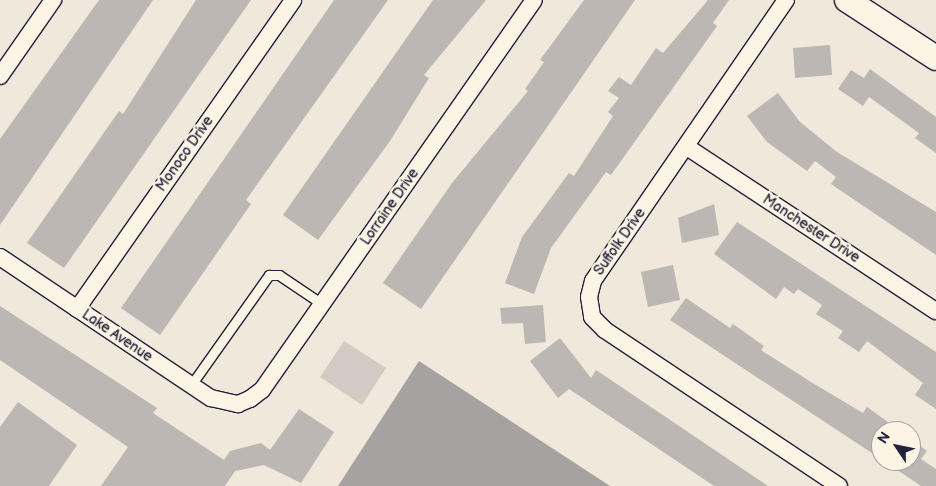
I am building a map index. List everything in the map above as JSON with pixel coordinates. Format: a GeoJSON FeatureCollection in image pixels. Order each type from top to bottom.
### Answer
{"type":"FeatureCollection","features":[{"type":"Feature","properties":{"kind":"street"},"geometry":{"type":"LineString","coordinates":[[0,76],[53,0]]}},
{"type":"Feature","properties":{"kind":"street","name":"Monoco Drive"},"geometry":{"type":"LineString","coordinates":[[77,309],[293,0]]}},
{"type":"Feature","properties":{"kind":"street","name":"Lorraine Drive"},"geometry":{"type":"LineString","coordinates":[[238,404],[262,390],[534,0]]}},
{"type":"Feature","properties":{"kind":"street","name":"Suffolk Drive"},"geometry":{"type":"LineString","coordinates":[[786,0],[687,147],[593,281],[592,317],[605,330],[839,486]]}},
{"type":"Feature","properties":{"kind":"street"},"geometry":{"type":"LineString","coordinates":[[847,0],[936,58]]}},
{"type":"Feature","properties":{"kind":"street","name":"Manchester Drive"},"geometry":{"type":"LineString","coordinates":[[687,147],[936,311]]}},
{"type":"Feature","properties":{"kind":"street","name":"Lake Avenue"},"geometry":{"type":"LineString","coordinates":[[0,257],[211,398],[238,404]]}},
{"type":"Feature","properties":{"kind":"lane"},"geometry":{"type":"LineString","coordinates":[[192,385],[269,275],[279,275],[322,304]]}},
{"type":"Feature","properties":{"kind":"shaded area"},"geometry":{"type":"Polygon","coordinates":[[[344,341],[386,368],[362,405],[320,377],[344,341]]]}},
{"type":"Feature","properties":{"kind":"shaded area"},"geometry":{"type":"Polygon","coordinates":[[[419,361],[610,486],[338,486],[419,361]]]}},
{"type":"Feature","properties":{"kind":"building"},"geometry":{"type":"Polygon","coordinates":[[[99,0],[153,0],[0,225],[0,139],[99,0]]]}},
{"type":"Feature","properties":{"kind":"building"},"geometry":{"type":"Polygon","coordinates":[[[196,0],[251,0],[64,268],[27,243],[119,111],[123,114],[196,0]]]}},
{"type":"Feature","properties":{"kind":"building"},"geometry":{"type":"Polygon","coordinates":[[[334,0],[388,0],[246,200],[251,204],[160,335],[121,308],[334,0]]]}},
{"type":"Feature","properties":{"kind":"building"},"geometry":{"type":"Polygon","coordinates":[[[433,0],[486,0],[424,75],[429,78],[390,141],[318,240],[283,215],[433,0]]]}},
{"type":"Feature","properties":{"kind":"building"},"geometry":{"type":"Polygon","coordinates":[[[584,0],[635,0],[421,309],[383,283],[452,183],[528,91],[525,89],[544,62],[540,60],[584,0]]]}},
{"type":"Feature","properties":{"kind":"building"},"geometry":{"type":"Polygon","coordinates":[[[708,0],[729,0],[713,23],[717,26],[611,175],[606,172],[551,248],[534,294],[505,283],[522,237],[569,173],[574,176],[613,116],[608,112],[619,98],[608,91],[619,77],[631,85],[656,48],[663,53],[708,0]]]}},
{"type":"Feature","properties":{"kind":"building"},"geometry":{"type":"Polygon","coordinates":[[[830,45],[832,75],[795,78],[793,48],[830,45]]]}},
{"type":"Feature","properties":{"kind":"building"},"geometry":{"type":"Polygon","coordinates":[[[870,69],[936,117],[936,153],[915,138],[919,133],[869,97],[863,106],[838,89],[851,70],[864,78],[870,69]]]}},
{"type":"Feature","properties":{"kind":"building"},"geometry":{"type":"Polygon","coordinates":[[[778,93],[800,122],[837,152],[936,212],[936,255],[831,184],[836,177],[815,161],[807,171],[767,142],[747,116],[778,93]]]}},
{"type":"Feature","properties":{"kind":"building"},"geometry":{"type":"Polygon","coordinates":[[[714,204],[719,235],[682,243],[678,218],[714,204]]]}},
{"type":"Feature","properties":{"kind":"building"},"geometry":{"type":"Polygon","coordinates":[[[737,222],[936,352],[936,409],[915,395],[923,383],[867,341],[859,352],[838,338],[843,331],[816,314],[822,305],[798,289],[794,294],[784,287],[776,299],[714,254],[737,222]]]}},
{"type":"Feature","properties":{"kind":"building"},"geometry":{"type":"Polygon","coordinates":[[[673,265],[680,300],[648,307],[641,272],[673,265]]]}},
{"type":"Feature","properties":{"kind":"building"},"geometry":{"type":"Polygon","coordinates":[[[686,298],[730,328],[733,324],[764,346],[761,350],[811,382],[863,413],[867,407],[887,421],[871,421],[871,452],[670,320],[686,298]]]}},
{"type":"Feature","properties":{"kind":"building"},"geometry":{"type":"Polygon","coordinates":[[[543,305],[546,342],[525,344],[523,323],[502,324],[500,308],[543,305]]]}},
{"type":"Feature","properties":{"kind":"building"},"geometry":{"type":"Polygon","coordinates":[[[0,306],[157,408],[153,413],[224,460],[230,451],[261,443],[270,450],[299,409],[334,432],[301,483],[264,465],[235,471],[225,486],[101,486],[128,447],[0,360],[0,306]]]}},
{"type":"Feature","properties":{"kind":"building"},"geometry":{"type":"Polygon","coordinates":[[[560,338],[591,378],[596,370],[768,486],[714,486],[569,389],[558,398],[530,361],[560,338]]]}},
{"type":"Feature","properties":{"kind":"building"},"geometry":{"type":"Polygon","coordinates":[[[18,402],[77,445],[49,486],[0,486],[0,427],[18,402]]]}},
{"type":"Feature","properties":{"kind":"building"},"geometry":{"type":"Polygon","coordinates":[[[921,446],[927,451],[921,459],[921,446]]]}},
{"type":"Feature","properties":{"kind":"building"},"geometry":{"type":"Polygon","coordinates":[[[921,459],[936,469],[936,486],[921,486],[899,471],[921,471],[921,459]]]}}]}
